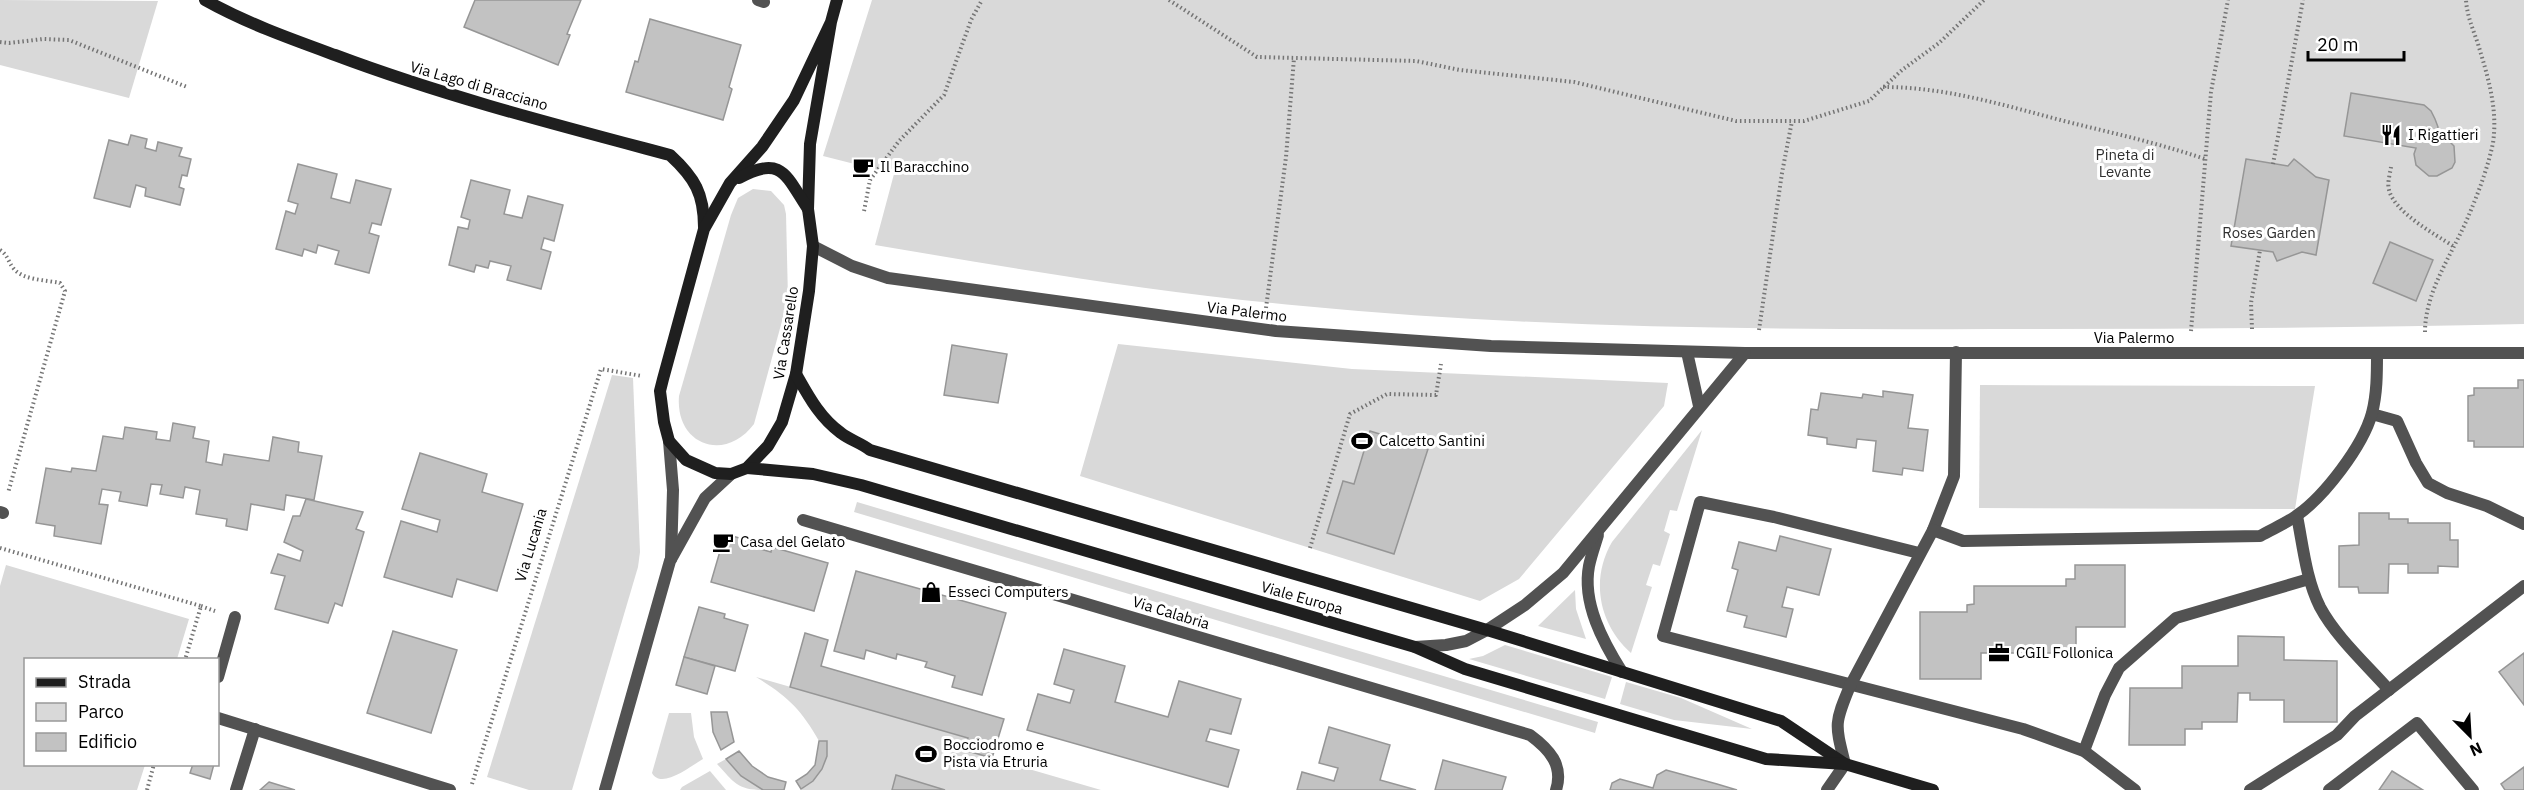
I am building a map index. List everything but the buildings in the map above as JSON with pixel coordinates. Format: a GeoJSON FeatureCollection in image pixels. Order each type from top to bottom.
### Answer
{"type":"FeatureCollection","features":[{"type":"Feature","properties":{"kind":"main road","name":"Via Lago di Bracciano"},"geometry":{"type":"LineString","coordinates":[[205,0],[292,39],[388,75],[486,105],[670,155],[686,170],[698,188],[704,208],[704,229]]}},
{"type":"Feature","properties":{"kind":"main road","name":"Via Cassarello"},"geometry":{"type":"LineString","coordinates":[[731,474],[747,468],[768,446],[782,422],[796,374],[813,246],[808,209],[810,144],[831,22],[837,0]]}},
{"type":"Feature","properties":{"kind":"main road","name":"Via Cassarello"},"geometry":{"type":"LineString","coordinates":[[669,441],[660,391],[704,229],[730,183],[762,147],[794,100],[831,22]]}},
{"type":"Feature","properties":{"kind":"main road","name":"Via Cassarello"},"geometry":{"type":"LineString","coordinates":[[730,183],[757,168],[772,167],[783,172],[808,209]]}},
{"type":"Feature","properties":{"kind":"main road","name":"Viale Europa"},"geometry":{"type":"LineString","coordinates":[[796,374],[812,403],[826,421],[843,435],[870,450],[1487,630],[1781,721],[1845,764]]}},
{"type":"Feature","properties":{"kind":"main road"},"geometry":{"type":"LineString","coordinates":[[669,441],[686,460],[716,473],[731,474]]}},
{"type":"Feature","properties":{"kind":"main road","name":"Viale Europa"},"geometry":{"type":"LineString","coordinates":[[747,468],[813,474],[861,485],[1415,647],[1465,669],[1766,759],[1845,764],[1933,790]]}},
{"type":"Feature","properties":{"kind":"street","name":"Via Palermo"},"geometry":{"type":"LineString","coordinates":[[813,246],[852,266],[888,278],[1264,329],[1491,346],[1687,352],[2524,353]]}},
{"type":"Feature","properties":{"kind":"street"},"geometry":{"type":"LineString","coordinates":[[1687,352],[1700,406]]}},
{"type":"Feature","properties":{"kind":"street"},"geometry":{"type":"LineString","coordinates":[[1415,647],[1446,645],[1466,640],[1487,630],[1525,605],[1563,573],[1700,406],[1750,352]]}},
{"type":"Feature","properties":{"kind":"street"},"geometry":{"type":"LineString","coordinates":[[1827,790],[1845,764],[1836,728],[1839,712],[1850,686],[1933,530],[1954,476],[1956,352]]}},
{"type":"Feature","properties":{"kind":"street"},"geometry":{"type":"LineString","coordinates":[[1933,530],[1963,541],[2260,536],[2297,516],[2330,485],[2352,453],[2372,414],[2377,377],[2377,354]]}},
{"type":"Feature","properties":{"kind":"street"},"geometry":{"type":"LineString","coordinates":[[2372,414],[2397,421],[2428,483],[2447,493],[2487,506],[2524,524]]}},
{"type":"Feature","properties":{"kind":"street","name":"Via Cassarello"},"geometry":{"type":"LineString","coordinates":[[669,441],[673,490],[670,561]]}},
{"type":"Feature","properties":{"kind":"street","name":"Via Cassarello"},"geometry":{"type":"LineString","coordinates":[[605,790],[670,561],[705,498],[731,474]]}},
{"type":"Feature","properties":{"kind":"street"},"geometry":{"type":"LineString","coordinates":[[1919,554],[1774,517],[1700,502],[1663,636],[2023,729],[2084,752],[2135,790]]}},
{"type":"Feature","properties":{"kind":"street"},"geometry":{"type":"LineString","coordinates":[[2297,516],[2309,579],[2320,607],[2335,629],[2389,690]]}},
{"type":"Feature","properties":{"kind":"street","name":"Via Calabria"},"geometry":{"type":"LineString","coordinates":[[803,520],[1530,735],[1544,746],[1553,758],[1560,779],[1556,790]]}},
{"type":"Feature","properties":{"kind":"street"},"geometry":{"type":"LineString","coordinates":[[1599,530],[1588,568],[1589,599],[1606,646],[1622,672]]}},
{"type":"Feature","properties":{"kind":"street"},"geometry":{"type":"LineString","coordinates":[[2084,752],[2105,695],[2119,668],[2176,618],[2309,579]]}},
{"type":"Feature","properties":{"kind":"street"},"geometry":{"type":"LineString","coordinates":[[2250,790],[2337,735],[2355,716],[2524,586]]}},
{"type":"Feature","properties":{"kind":"street"},"geometry":{"type":"LineString","coordinates":[[219,674],[236,617]]}},
{"type":"Feature","properties":{"kind":"street"},"geometry":{"type":"LineString","coordinates":[[219,718],[450,790]]}},
{"type":"Feature","properties":{"kind":"street"},"geometry":{"type":"LineString","coordinates":[[2329,790],[2417,723],[2473,790]]}},
{"type":"Feature","properties":{"kind":"street"},"geometry":{"type":"LineString","coordinates":[[236,790],[255,729]]}},
{"type":"Feature","properties":{"kind":"path"},"geometry":{"type":"LineString","coordinates":[[864,211],[870,180],[899,141],[944,95],[971,20],[982,0]]}},
{"type":"Feature","properties":{"kind":"path"},"geometry":{"type":"LineString","coordinates":[[1169,0],[1257,57],[1416,61],[1460,70],[1574,82],[1736,121],[1804,121],[1869,101],[1883,87],[1939,43],[1984,0]]}},
{"type":"Feature","properties":{"kind":"path"},"geometry":{"type":"LineString","coordinates":[[2189,353],[2213,77],[2222,42],[2228,0]]}},
{"type":"Feature","properties":{"kind":"path"},"geometry":{"type":"LineString","coordinates":[[2273,164],[2303,0]]}},
{"type":"Feature","properties":{"kind":"path"},"geometry":{"type":"LineString","coordinates":[[2425,354],[2425,326],[2434,292],[2453,246],[2469,217],[2492,146],[2496,119],[2489,85],[2469,22],[2466,0]]}},
{"type":"Feature","properties":{"kind":"path"},"geometry":{"type":"LineString","coordinates":[[0,42],[9,44],[44,39],[69,40],[187,87]]}},
{"type":"Feature","properties":{"kind":"path"},"geometry":{"type":"LineString","coordinates":[[1264,329],[1286,157],[1294,57]]}},
{"type":"Feature","properties":{"kind":"path"},"geometry":{"type":"LineString","coordinates":[[1883,87],[1907,87],[1972,96],[2121,134],[2205,159]]}},
{"type":"Feature","properties":{"kind":"path"},"geometry":{"type":"LineString","coordinates":[[1750,352],[1792,121]]}},
{"type":"Feature","properties":{"kind":"path"},"geometry":{"type":"LineString","coordinates":[[2391,167],[2388,183],[2393,199],[2411,218],[2453,246]]}},
{"type":"Feature","properties":{"kind":"path"},"geometry":{"type":"LineString","coordinates":[[0,250],[9,259],[14,269],[24,276],[60,283],[65,291],[1,513]]}},
{"type":"Feature","properties":{"kind":"path"},"geometry":{"type":"LineString","coordinates":[[2252,329],[2251,303],[2260,250]]}},
{"type":"Feature","properties":{"kind":"path","name":"Via Lucania"},"geometry":{"type":"LineString","coordinates":[[470,790],[601,369],[663,379]]}},
{"type":"Feature","properties":{"kind":"path"},"geometry":{"type":"LineString","coordinates":[[1310,548],[1350,414],[1387,394],[1436,395],[1441,373]]}},
{"type":"Feature","properties":{"kind":"path"},"geometry":{"type":"LineString","coordinates":[[0,548],[201,606],[186,658]]}},
{"type":"Feature","properties":{"kind":"path"},"geometry":{"type":"LineString","coordinates":[[147,790],[154,766]]}},
{"type":"Feature","properties":{"kind":"green space"},"geometry":{"type":"Polygon","coordinates":[[[0,0],[158,1],[129,98],[0,65],[0,0]]]}},
{"type":"Feature","properties":{"kind":"green space","name":"Pineta di Levante"},"geometry":{"type":"Polygon","coordinates":[[[872,0],[2524,0],[2524,324],[2258,328],[1906,329],[1733,328],[1475,319],[1249,301],[1089,280],[875,245],[894,174],[823,156],[872,0]]]}},
{"type":"Feature","properties":{"kind":"green space"},"geometry":{"type":"Polygon","coordinates":[[[753,189],[771,191],[784,205],[788,299],[754,424],[742,436],[729,443],[716,445],[704,443],[693,437],[685,427],[680,413],[679,396],[731,215],[738,198],[753,189]]]}},
{"type":"Feature","properties":{"kind":"green space","name":"Calcetto Santini"},"geometry":{"type":"Polygon","coordinates":[[[1118,344],[1352,369],[1668,383],[1664,406],[1519,579],[1480,601],[1080,476],[1118,344]]]}},
{"type":"Feature","properties":{"kind":"green space"},"geometry":{"type":"Polygon","coordinates":[[[612,375],[633,378],[640,552],[638,567],[572,790],[529,790],[487,777],[612,375]]]}},
{"type":"Feature","properties":{"kind":"green space"},"geometry":{"type":"Polygon","coordinates":[[[1980,385],[2315,386],[2295,509],[1979,508],[1980,385]]]}},
{"type":"Feature","properties":{"kind":"green space"},"geometry":{"type":"Polygon","coordinates":[[[1702,430],[1677,511],[1670,510],[1664,531],[1670,534],[1660,566],[1653,564],[1646,585],[1652,587],[1631,653],[1611,629],[1601,601],[1601,571],[1605,556],[1612,542],[1702,430]]]}},
{"type":"Feature","properties":{"kind":"green space"},"geometry":{"type":"Polygon","coordinates":[[[857,502],[1598,722],[1595,733],[854,512],[857,502]]]}},
{"type":"Feature","properties":{"kind":"green space"},"geometry":{"type":"Polygon","coordinates":[[[6,565],[189,619],[177,658],[24,658],[24,766],[145,766],[137,790],[0,790],[0,586],[6,565]]]}},
{"type":"Feature","properties":{"kind":"green space"},"geometry":{"type":"Polygon","coordinates":[[[1575,590],[1576,609],[1586,639],[1538,626],[1575,590]]]}},
{"type":"Feature","properties":{"kind":"green space"},"geometry":{"type":"Polygon","coordinates":[[[1505,645],[1612,677],[1605,699],[1469,659],[1483,656],[1505,645]]]}},
{"type":"Feature","properties":{"kind":"green space"},"geometry":{"type":"Polygon","coordinates":[[[756,677],[968,738],[964,750],[1101,790],[801,790],[824,764],[827,741],[819,741],[806,720],[792,704],[756,677]]]}},
{"type":"Feature","properties":{"kind":"green space"},"geometry":{"type":"Polygon","coordinates":[[[1626,682],[1681,698],[1752,729],[1674,720],[1620,704],[1626,682]]]}},
{"type":"Feature","properties":{"kind":"green space"},"geometry":{"type":"Polygon","coordinates":[[[669,713],[691,713],[694,737],[703,759],[676,775],[662,779],[656,778],[652,773],[669,713]]]}},
{"type":"Feature","properties":{"kind":"green space"},"geometry":{"type":"Polygon","coordinates":[[[726,759],[741,776],[763,790],[742,787],[732,780],[717,764],[726,759]]]}},
{"type":"Feature","properties":{"kind":"green space"},"geometry":{"type":"Polygon","coordinates":[[[710,771],[726,790],[680,790],[682,787],[710,771]]]}},
{"type":"Feature","properties":{"kind":"place","name":"I Rigattieri"},"geometry":{"type":"Point","coordinates":[2391,135]}},
{"type":"Feature","properties":{"kind":"place","name":"Il Baracchino"},"geometry":{"type":"Point","coordinates":[863,167]}},
{"type":"Feature","properties":{"kind":"place","name":"Calcetto Santini"},"geometry":{"type":"Point","coordinates":[1362,441]}},
{"type":"Feature","properties":{"kind":"place","name":"Casa del Gelato"},"geometry":{"type":"Point","coordinates":[723,542]}},
{"type":"Feature","properties":{"kind":"place","name":"Esseci Computers"},"geometry":{"type":"Point","coordinates":[931,592]}},
{"type":"Feature","properties":{"kind":"place","name":"CGIL Follonica"},"geometry":{"type":"Point","coordinates":[1999,653]}},
{"type":"Feature","properties":{"kind":"place","name":"Bocciodromo e Pista via Etruria"},"geometry":{"type":"Point","coordinates":[926,754]}},
{"type":"Feature","properties":{"kind":"park label","name":"Roses Garden"},"geometry":{"type":"Point","coordinates":[2269,233]}}]}
